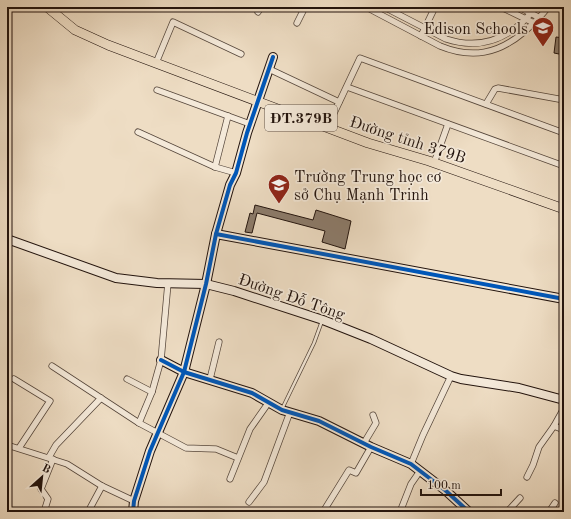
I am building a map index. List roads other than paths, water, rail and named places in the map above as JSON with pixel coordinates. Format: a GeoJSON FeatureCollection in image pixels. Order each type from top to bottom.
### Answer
{"type":"FeatureCollection","features":[{"type":"Feature","properties":{"kind":"main road","name":"Đường tỉnh 379B"},"geometry":{"type":"LineString","coordinates":[[47,7],[75,30],[108,45],[368,143],[434,163],[564,209]]}},
{"type":"Feature","properties":{"kind":"street"},"geometry":{"type":"LineString","coordinates":[[297,23],[305,7]]}},
{"type":"Feature","properties":{"kind":"street"},"geometry":{"type":"LineString","coordinates":[[366,7],[452,51],[466,53],[477,53],[497,49],[518,37],[540,18],[548,7]]}},
{"type":"Feature","properties":{"kind":"street"},"geometry":{"type":"LineString","coordinates":[[384,7],[425,28],[457,42],[479,44],[501,36],[512,30],[536,7]]}},
{"type":"Feature","properties":{"kind":"street"},"geometry":{"type":"LineString","coordinates":[[421,36],[435,7]]}},
{"type":"Feature","properties":{"kind":"street"},"geometry":{"type":"LineString","coordinates":[[501,7],[534,23]]}},
{"type":"Feature","properties":{"kind":"street"},"geometry":{"type":"LineString","coordinates":[[519,7],[540,18]]}},
{"type":"Feature","properties":{"kind":"street"},"geometry":{"type":"LineString","coordinates":[[156,63],[173,22],[241,54]]}},
{"type":"Feature","properties":{"kind":"street"},"geometry":{"type":"LineString","coordinates":[[133,512],[134,501],[150,451],[184,372],[206,284],[216,234],[230,185],[236,173],[250,124],[273,57]]}},
{"type":"Feature","properties":{"kind":"street"},"geometry":{"type":"LineString","coordinates":[[327,128],[360,58],[564,133]]}},
{"type":"Feature","properties":{"kind":"street"},"geometry":{"type":"LineString","coordinates":[[269,69],[339,102]]}},
{"type":"Feature","properties":{"kind":"street"},"geometry":{"type":"LineString","coordinates":[[347,87],[564,166]]}},
{"type":"Feature","properties":{"kind":"street"},"geometry":{"type":"LineString","coordinates":[[486,104],[495,89],[498,88],[564,100]]}},
{"type":"Feature","properties":{"kind":"street"},"geometry":{"type":"LineString","coordinates":[[157,90],[250,124]]}},
{"type":"Feature","properties":{"kind":"street"},"geometry":{"type":"LineString","coordinates":[[215,166],[228,116]]}},
{"type":"Feature","properties":{"kind":"street"},"geometry":{"type":"LineString","coordinates":[[434,163],[448,124]]}},
{"type":"Feature","properties":{"kind":"street"},"geometry":{"type":"LineString","coordinates":[[138,132],[215,166],[236,173]]}},
{"type":"Feature","properties":{"kind":"street"},"geometry":{"type":"LineString","coordinates":[[216,234],[564,299]]}},
{"type":"Feature","properties":{"kind":"street","name":"Đường Đỗ Tông"},"geometry":{"type":"LineString","coordinates":[[7,239],[116,278],[168,283],[206,284],[234,291],[323,320],[371,339],[461,379],[518,388],[564,400]]}},
{"type":"Feature","properties":{"kind":"street"},"geometry":{"type":"LineString","coordinates":[[139,423],[152,392],[161,360],[168,283]]}},
{"type":"Feature","properties":{"kind":"street"},"geometry":{"type":"LineString","coordinates":[[210,379],[219,342]]}},
{"type":"Feature","properties":{"kind":"street"},"geometry":{"type":"LineString","coordinates":[[161,360],[184,372],[252,393],[282,410],[319,421],[367,445],[411,464],[446,490],[469,512]]}},
{"type":"Feature","properties":{"kind":"street"},"geometry":{"type":"LineString","coordinates":[[52,366],[139,423],[186,448],[216,449],[238,458]]}},
{"type":"Feature","properties":{"kind":"street"},"geometry":{"type":"LineString","coordinates":[[411,464],[423,435],[452,376]]}},
{"type":"Feature","properties":{"kind":"street"},"geometry":{"type":"LineString","coordinates":[[14,379],[50,401],[19,448]]}},
{"type":"Feature","properties":{"kind":"street"},"geometry":{"type":"LineString","coordinates":[[127,379],[152,392]]}},
{"type":"Feature","properties":{"kind":"street"},"geometry":{"type":"LineString","coordinates":[[44,512],[48,498],[41,490],[56,445],[101,398]]}},
{"type":"Feature","properties":{"kind":"street"},"geometry":{"type":"LineString","coordinates":[[230,479],[250,429],[269,402]]}},
{"type":"Feature","properties":{"kind":"street"},"geometry":{"type":"LineString","coordinates":[[527,477],[539,447],[554,426],[564,408]]}},
{"type":"Feature","properties":{"kind":"street"},"geometry":{"type":"LineString","coordinates":[[249,502],[264,482],[290,412]]}},
{"type":"Feature","properties":{"kind":"street"},"geometry":{"type":"LineString","coordinates":[[324,512],[349,470],[356,473],[376,423],[373,415]]}},
{"type":"Feature","properties":{"kind":"street"},"geometry":{"type":"LineString","coordinates":[[554,426],[564,430]]}},
{"type":"Feature","properties":{"kind":"street"},"geometry":{"type":"LineString","coordinates":[[7,445],[67,464],[102,486],[134,501]]}},
{"type":"Feature","properties":{"kind":"street"},"geometry":{"type":"LineString","coordinates":[[400,512],[411,484],[420,471]]}},
{"type":"Feature","properties":{"kind":"street"},"geometry":{"type":"LineString","coordinates":[[88,512],[102,486]]}},
{"type":"Feature","properties":{"kind":"street"},"geometry":{"type":"LineString","coordinates":[[507,512],[520,498]]}},
{"type":"Feature","properties":{"kind":"street"},"geometry":{"type":"LineString","coordinates":[[549,512],[555,503]]}},
{"type":"Feature","properties":{"kind":"lane"},"geometry":{"type":"LineString","coordinates":[[282,410],[314,343],[323,320]]}},
{"type":"Feature","properties":{"kind":"place","name":"Edison Schools"},"geometry":{"type":"Point","coordinates":[543,48]}},
{"type":"Feature","properties":{"kind":"place","name":"Trường Trung học cơ sở Chụ Mạnh Trinh"},"geometry":{"type":"Point","coordinates":[279,204]}}]}
